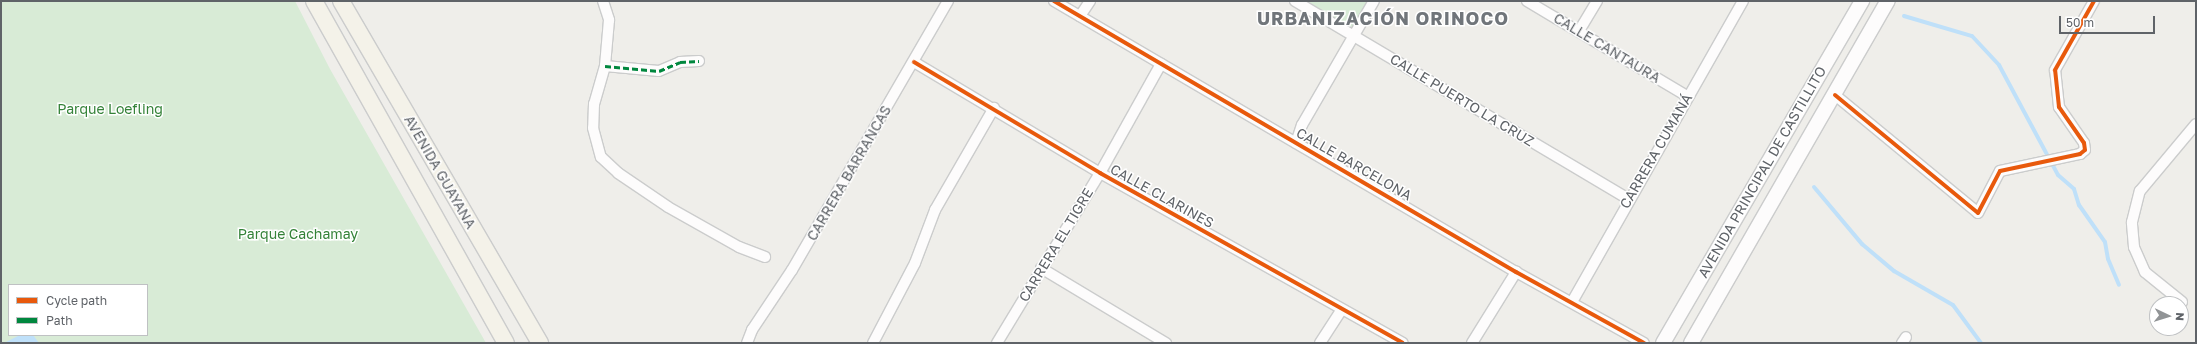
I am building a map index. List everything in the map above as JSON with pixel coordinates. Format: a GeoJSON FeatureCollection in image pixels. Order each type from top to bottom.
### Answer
{"type":"FeatureCollection","features":[{"type":"Feature","properties":{"kind":"main road","name":"AVENIDA GUAYANA"},"geometry":{"type":"LineString","coordinates":[[314,1],[506,343]]}},
{"type":"Feature","properties":{"kind":"main road","name":"AVENIDA GUAYANA"},"geometry":{"type":"LineString","coordinates":[[341,1],[540,343]]}},
{"type":"Feature","properties":{"kind":"main road","name":"AVENIDA PRINCIPAL DE CASTILLITO"},"geometry":{"type":"LineString","coordinates":[[1663,343],[1862,1]]}},
{"type":"Feature","properties":{"kind":"main road","name":"AVENIDA PRINCIPAL DE CASTILLITO"},"geometry":{"type":"LineString","coordinates":[[1691,343],[1888,1]]}},
{"type":"Feature","properties":{"kind":"street"},"geometry":{"type":"LineString","coordinates":[[603,1],[609,20],[605,66],[594,104],[593,128],[601,156],[618,172],[668,207],[739,247],[765,257]]}},
{"type":"Feature","properties":{"kind":"street","name":"CARRERA BARRANCAS"},"geometry":{"type":"LineString","coordinates":[[747,343],[752,330],[792,270],[948,1]]}},
{"type":"Feature","properties":{"kind":"street","name":"CALLE BARCELONA"},"geometry":{"type":"LineString","coordinates":[[1054,1],[1516,272],[1644,343]]}},
{"type":"Feature","properties":{"kind":"street"},"geometry":{"type":"LineString","coordinates":[[1080,16],[1090,1]]}},
{"type":"Feature","properties":{"kind":"street","name":"CALLE PUERTO LA CRUZ"},"geometry":{"type":"LineString","coordinates":[[1295,1],[1629,199]]}},
{"type":"Feature","properties":{"kind":"street"},"geometry":{"type":"LineString","coordinates":[[1296,143],[1302,125],[1374,1]]}},
{"type":"Feature","properties":{"kind":"street","name":"CALLE CANTAURA"},"geometry":{"type":"LineString","coordinates":[[1527,1],[1687,96]]}},
{"type":"Feature","properties":{"kind":"street"},"geometry":{"type":"LineString","coordinates":[[1579,31],[1597,1]]}},
{"type":"Feature","properties":{"kind":"street","name":"CARRERA CUMANÁ"},"geometry":{"type":"LineString","coordinates":[[1572,302],[1687,96],[1743,1]]}},
{"type":"Feature","properties":{"kind":"street"},"geometry":{"type":"LineString","coordinates":[[1834,94],[1978,213],[2000,171],[2080,154],[2085,150],[2084,142],[2059,107],[2055,70],[2094,1]]}},
{"type":"Feature","properties":{"kind":"street"},"geometry":{"type":"LineString","coordinates":[[605,66],[659,71],[680,62],[699,61]]}},
{"type":"Feature","properties":{"kind":"street","name":"CALLE CLARINES"},"geometry":{"type":"LineString","coordinates":[[914,62],[994,108],[1100,173],[1403,343]]}},
{"type":"Feature","properties":{"kind":"street","name":"CARRERA EL TIGRE"},"geometry":{"type":"LineString","coordinates":[[997,343],[1041,268],[1100,173],[1161,64]]}},
{"type":"Feature","properties":{"kind":"street"},"geometry":{"type":"LineString","coordinates":[[873,343],[915,263],[935,210],[994,108]]}},
{"type":"Feature","properties":{"kind":"street"},"geometry":{"type":"LineString","coordinates":[[2175,296],[2145,272],[2134,247],[2132,222],[2140,192],[2196,124]]}},
{"type":"Feature","properties":{"kind":"street"},"geometry":{"type":"LineString","coordinates":[[1041,268],[1149,339],[1166,343]]}},
{"type":"Feature","properties":{"kind":"street"},"geometry":{"type":"LineString","coordinates":[[1472,343],[1516,272]]}},
{"type":"Feature","properties":{"kind":"street"},"geometry":{"type":"LineString","coordinates":[[1320,343],[1342,309]]}},
{"type":"Feature","properties":{"kind":"green space"},"geometry":{"type":"Polygon","coordinates":[[[1,1],[295,1],[330,69],[486,343],[1,343],[1,1]]]}},
{"type":"Feature","properties":{"kind":"green space"},"geometry":{"type":"Polygon","coordinates":[[[1303,1],[1368,1],[1352,31],[1303,1]]]}},
{"type":"Feature","properties":{"kind":"water"},"geometry":{"type":"Polygon","coordinates":[[[18,336],[34,336],[39,343],[4,343],[18,336]]]}},
{"type":"Feature","properties":{"kind":"waterway"},"geometry":{"type":"LineString","coordinates":[[1904,16],[1972,36],[1999,65],[2058,175],[2074,189],[2079,205],[2105,242],[2108,259],[2119,285]]}},
{"type":"Feature","properties":{"kind":"waterway"},"geometry":{"type":"LineString","coordinates":[[1814,187],[1862,244],[1894,271],[1953,305],[1981,343]]}},
{"type":"Feature","properties":{"kind":"marked path"},"geometry":{"type":"LineString","coordinates":[[605,66],[659,71],[680,62],[699,61]]}},
{"type":"Feature","properties":{"kind":"cycle path"},"geometry":{"type":"LineString","coordinates":[[1054,1],[1516,272],[1644,343]]}},
{"type":"Feature","properties":{"kind":"cycle path"},"geometry":{"type":"LineString","coordinates":[[1835,95],[1978,213],[2000,171],[2080,154],[2085,150],[2084,143],[2059,107],[2055,70],[2094,1]]}},
{"type":"Feature","properties":{"kind":"cycle path"},"geometry":{"type":"LineString","coordinates":[[914,62],[1100,173],[1403,343]]}},
{"type":"Feature","properties":{"kind":"district","name":"URBANIZACIÓN ORINOCO"},"geometry":{"type":"Point","coordinates":[1383,18]}},
{"type":"Feature","properties":{"kind":"park label","name":"Parque Loefling"},"geometry":{"type":"Point","coordinates":[110,109]}},
{"type":"Feature","properties":{"kind":"park label","name":"Parque Cachamay"},"geometry":{"type":"Point","coordinates":[298,234]}}]}
